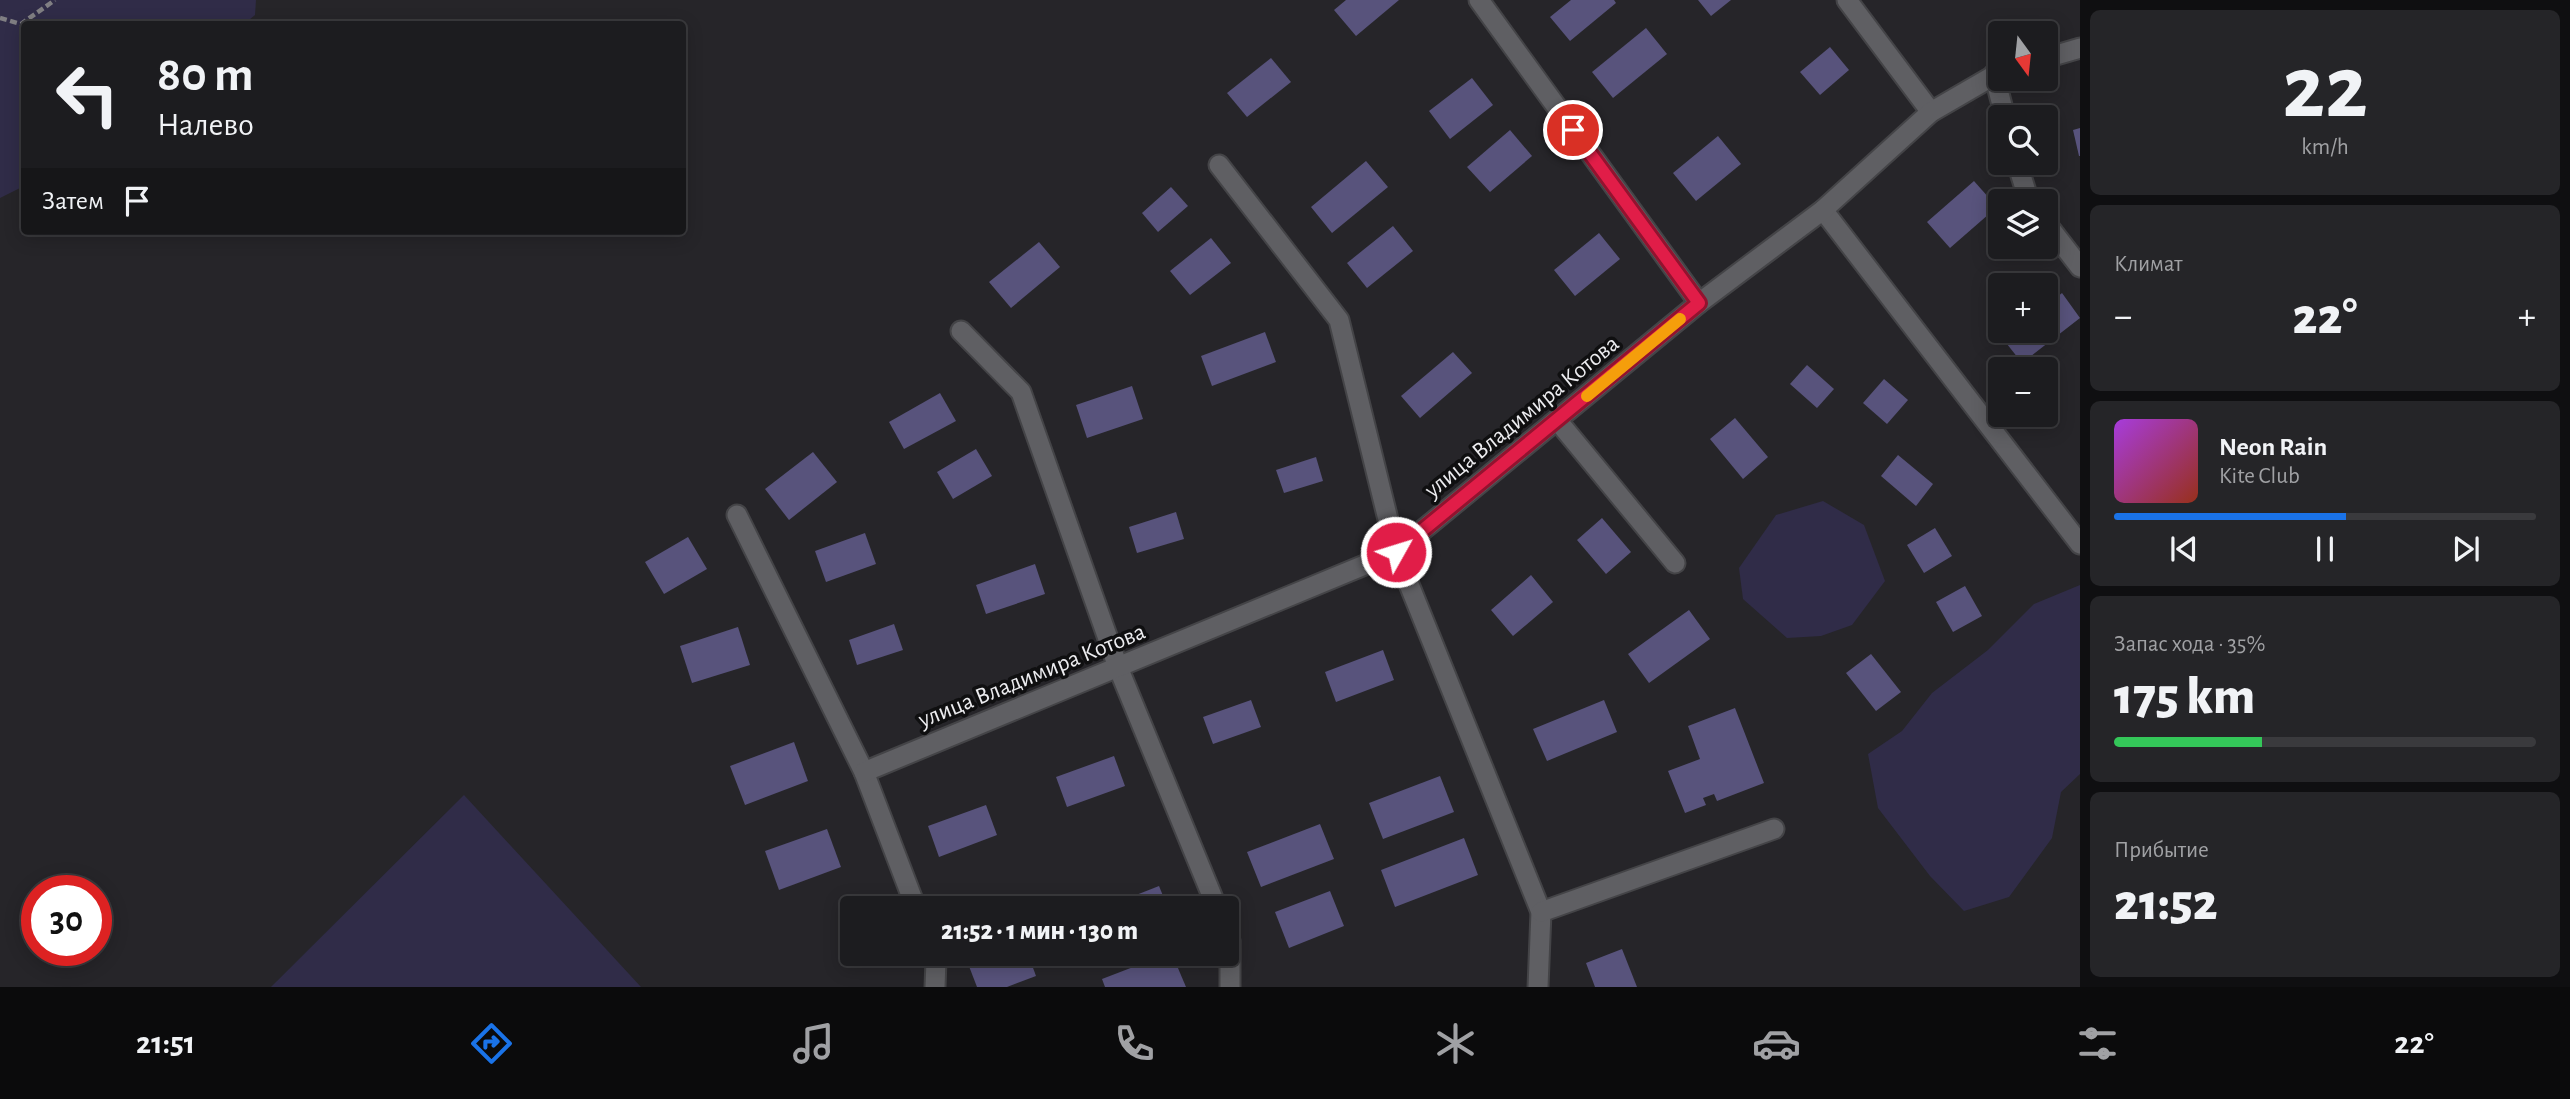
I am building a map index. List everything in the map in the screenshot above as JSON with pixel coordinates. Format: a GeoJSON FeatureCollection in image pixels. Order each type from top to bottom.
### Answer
{"type":"FeatureCollection","features":[{"type":"Feature","properties":{"kind":"street"},"geometry":{"type":"LineString","coordinates":[[1479,0],[1699,303]]}},
{"type":"Feature","properties":{"kind":"street"},"geometry":{"type":"LineString","coordinates":[[1847,0],[1931,112]]}},
{"type":"Feature","properties":{"kind":"street"},"geometry":{"type":"LineString","coordinates":[[2058,54],[2080,48]]}},
{"type":"Feature","properties":{"kind":"street","name":"улица Владимира Котова"},"geometry":{"type":"LineString","coordinates":[[864,772],[1396,552],[1699,303],[1824,210],[1931,112],[1988,78]]}},
{"type":"Feature","properties":{"kind":"street"},"geometry":{"type":"LineString","coordinates":[[1219,165],[1339,320],[1396,552],[1541,912],[1538,987]]}},
{"type":"Feature","properties":{"kind":"street"},"geometry":{"type":"LineString","coordinates":[[1824,210],[2080,544]]}},
{"type":"Feature","properties":{"kind":"street"},"geometry":{"type":"LineString","coordinates":[[2058,239],[2080,267]]}},
{"type":"Feature","properties":{"kind":"street"},"geometry":{"type":"LineString","coordinates":[[961,331],[1021,392],[1118,667],[1211,896]]}},
{"type":"Feature","properties":{"kind":"street"},"geometry":{"type":"LineString","coordinates":[[1558,420],[1675,563]]}},
{"type":"Feature","properties":{"kind":"street"},"geometry":{"type":"LineString","coordinates":[[737,515],[864,772],[911,896]]}},
{"type":"Feature","properties":{"kind":"street"},"geometry":{"type":"LineString","coordinates":[[1541,912],[1774,830]]}},
{"type":"Feature","properties":{"kind":"street"},"geometry":{"type":"LineString","coordinates":[[935,987],[936,966]]}},
{"type":"Feature","properties":{"kind":"street"},"geometry":{"type":"LineString","coordinates":[[1230,966],[1230,987]]}},
{"type":"Feature","properties":{"kind":"path"},"geometry":{"type":"LineString","coordinates":[[25,21],[55,0]]}},
{"type":"Feature","properties":{"kind":"path"},"geometry":{"type":"LineString","coordinates":[[0,18],[21,24]]}},
{"type":"Feature","properties":{"kind":"shaded area"},"geometry":{"type":"Polygon","coordinates":[[[0,0],[256,0],[255,15],[248,21],[21,21],[21,188],[0,198],[0,0]]]}},
{"type":"Feature","properties":{"kind":"shaded area"},"geometry":{"type":"Polygon","coordinates":[[[1823,501],[1864,525],[1885,581],[1852,625],[1821,636],[1787,638],[1743,599],[1739,568],[1776,515],[1823,501]]]}},
{"type":"Feature","properties":{"kind":"shaded area"},"geometry":{"type":"Polygon","coordinates":[[[2080,585],[2080,774],[2061,792],[2052,838],[2009,897],[1964,911],[1930,876],[1878,808],[1868,754],[1902,731],[1932,693],[1988,650],[2034,604],[2080,585]]]}},
{"type":"Feature","properties":{"kind":"shaded area"},"geometry":{"type":"Polygon","coordinates":[[[464,795],[641,987],[271,987],[464,795]]]}},
{"type":"Feature","properties":{"kind":"building"},"geometry":{"type":"Polygon","coordinates":[[[1346,0],[1399,0],[1356,36],[1334,10],[1346,0]]]}},
{"type":"Feature","properties":{"kind":"building"},"geometry":{"type":"Polygon","coordinates":[[[1571,0],[1614,0],[1616,3],[1570,41],[1550,17],[1571,0]]]}},
{"type":"Feature","properties":{"kind":"building"},"geometry":{"type":"Polygon","coordinates":[[[1698,0],[1731,0],[1711,16],[1698,0]]]}},
{"type":"Feature","properties":{"kind":"building"},"geometry":{"type":"Polygon","coordinates":[[[1646,28],[1667,54],[1613,98],[1592,72],[1646,28]]]}},
{"type":"Feature","properties":{"kind":"building"},"geometry":{"type":"Polygon","coordinates":[[[1830,47],[1849,70],[1820,95],[1800,72],[1830,47]]]}},
{"type":"Feature","properties":{"kind":"building"},"geometry":{"type":"Polygon","coordinates":[[[1271,58],[1291,82],[1247,117],[1227,93],[1271,58]]]}},
{"type":"Feature","properties":{"kind":"building"},"geometry":{"type":"Polygon","coordinates":[[[1472,78],[1493,105],[1450,139],[1429,111],[1472,78]]]}},
{"type":"Feature","properties":{"kind":"building"},"geometry":{"type":"Polygon","coordinates":[[[2080,128],[2080,156],[2079,156],[2073,130],[2080,128]]]}},
{"type":"Feature","properties":{"kind":"building"},"geometry":{"type":"Polygon","coordinates":[[[1510,130],[1532,156],[1490,192],[1467,167],[1510,130]]]}},
{"type":"Feature","properties":{"kind":"building"},"geometry":{"type":"Polygon","coordinates":[[[1718,136],[1741,164],[1696,201],[1673,173],[1718,136]]]}},
{"type":"Feature","properties":{"kind":"building"},"geometry":{"type":"Polygon","coordinates":[[[1366,161],[1388,187],[1332,233],[1311,207],[1366,161]]]}},
{"type":"Feature","properties":{"kind":"building"},"geometry":{"type":"Polygon","coordinates":[[[1974,181],[1988,197],[1988,215],[1950,248],[1927,222],[1974,181]]]}},
{"type":"Feature","properties":{"kind":"building"},"geometry":{"type":"Polygon","coordinates":[[[1171,187],[1188,206],[1158,232],[1142,213],[1171,187]]]}},
{"type":"Feature","properties":{"kind":"building"},"geometry":{"type":"Polygon","coordinates":[[[1393,226],[1413,251],[1367,288],[1347,263],[1393,226]]]}},
{"type":"Feature","properties":{"kind":"building"},"geometry":{"type":"Polygon","coordinates":[[[1599,233],[1620,259],[1575,296],[1554,270],[1599,233]]]}},
{"type":"Feature","properties":{"kind":"building"},"geometry":{"type":"Polygon","coordinates":[[[1211,238],[1231,263],[1190,295],[1170,271],[1211,238]]]}},
{"type":"Feature","properties":{"kind":"building"},"geometry":{"type":"Polygon","coordinates":[[[1039,242],[1060,267],[1011,308],[989,282],[1039,242]]]}},
{"type":"Feature","properties":{"kind":"building"},"geometry":{"type":"Polygon","coordinates":[[[2062,293],[2080,318],[2058,335],[2058,296],[2062,293]]]}},
{"type":"Feature","properties":{"kind":"building"},"geometry":{"type":"Polygon","coordinates":[[[1265,332],[1276,362],[1212,386],[1201,356],[1265,332]]]}},
{"type":"Feature","properties":{"kind":"building"},"geometry":{"type":"Polygon","coordinates":[[[2006,343],[2048,343],[2030,357],[2017,357],[2006,343]]]}},
{"type":"Feature","properties":{"kind":"building"},"geometry":{"type":"Polygon","coordinates":[[[1453,352],[1472,373],[1420,418],[1401,396],[1453,352]]]}},
{"type":"Feature","properties":{"kind":"building"},"geometry":{"type":"Polygon","coordinates":[[[1807,365],[1834,389],[1817,408],[1790,384],[1807,365]]]}},
{"type":"Feature","properties":{"kind":"building"},"geometry":{"type":"Polygon","coordinates":[[[1884,379],[1908,400],[1887,424],[1863,403],[1884,379]]]}},
{"type":"Feature","properties":{"kind":"building"},"geometry":{"type":"Polygon","coordinates":[[[1132,386],[1143,419],[1087,438],[1076,405],[1132,386]]]}},
{"type":"Feature","properties":{"kind":"building"},"geometry":{"type":"Polygon","coordinates":[[[940,393],[956,421],[904,449],[889,422],[940,393]]]}},
{"type":"Feature","properties":{"kind":"building"},"geometry":{"type":"Polygon","coordinates":[[[1735,418],[1768,457],[1743,479],[1710,439],[1735,418]]]}},
{"type":"Feature","properties":{"kind":"building"},"geometry":{"type":"Polygon","coordinates":[[[976,449],[992,476],[953,499],[937,472],[976,449]]]}},
{"type":"Feature","properties":{"kind":"building"},"geometry":{"type":"Polygon","coordinates":[[[813,452],[837,482],[789,520],[765,489],[813,452]]]}},
{"type":"Feature","properties":{"kind":"building"},"geometry":{"type":"Polygon","coordinates":[[[1898,455],[1933,484],[1916,506],[1881,476],[1898,455]]]}},
{"type":"Feature","properties":{"kind":"building"},"geometry":{"type":"Polygon","coordinates":[[[1316,457],[1323,481],[1284,493],[1276,470],[1316,457]]]}},
{"type":"Feature","properties":{"kind":"building"},"geometry":{"type":"Polygon","coordinates":[[[1176,512],[1184,539],[1137,553],[1129,527],[1176,512]]]}},
{"type":"Feature","properties":{"kind":"building"},"geometry":{"type":"Polygon","coordinates":[[[1602,518],[1631,552],[1606,574],[1577,540],[1602,518]]]}},
{"type":"Feature","properties":{"kind":"building"},"geometry":{"type":"Polygon","coordinates":[[[1935,528],[1952,556],[1924,573],[1907,545],[1935,528]]]}},
{"type":"Feature","properties":{"kind":"building"},"geometry":{"type":"Polygon","coordinates":[[[865,533],[876,564],[826,582],[815,551],[865,533]]]}},
{"type":"Feature","properties":{"kind":"building"},"geometry":{"type":"Polygon","coordinates":[[[688,537],[707,569],[664,594],[645,562],[688,537]]]}},
{"type":"Feature","properties":{"kind":"building"},"geometry":{"type":"Polygon","coordinates":[[[1035,564],[1045,594],[986,614],[976,585],[1035,564]]]}},
{"type":"Feature","properties":{"kind":"building"},"geometry":{"type":"Polygon","coordinates":[[[1531,575],[1553,602],[1513,636],[1491,610],[1531,575]]]}},
{"type":"Feature","properties":{"kind":"building"},"geometry":{"type":"Polygon","coordinates":[[[1965,586],[1982,616],[1953,632],[1936,602],[1965,586]]]}},
{"type":"Feature","properties":{"kind":"building"},"geometry":{"type":"Polygon","coordinates":[[[1689,610],[1710,639],[1649,683],[1628,654],[1689,610]]]}},
{"type":"Feature","properties":{"kind":"building"},"geometry":{"type":"Polygon","coordinates":[[[894,624],[903,650],[857,665],[849,640],[894,624]]]}},
{"type":"Feature","properties":{"kind":"building"},"geometry":{"type":"Polygon","coordinates":[[[738,627],[750,665],[692,683],[680,646],[738,627]]]}},
{"type":"Feature","properties":{"kind":"building"},"geometry":{"type":"Polygon","coordinates":[[[1383,650],[1394,680],[1336,702],[1325,672],[1383,650]]]}},
{"type":"Feature","properties":{"kind":"building"},"geometry":{"type":"Polygon","coordinates":[[[1871,654],[1901,692],[1876,711],[1846,673],[1871,654]]]}},
{"type":"Feature","properties":{"kind":"building"},"geometry":{"type":"Polygon","coordinates":[[[1251,700],[1261,727],[1213,744],[1203,717],[1251,700]]]}},
{"type":"Feature","properties":{"kind":"building"},"geometry":{"type":"Polygon","coordinates":[[[1604,700],[1617,732],[1547,761],[1533,729],[1604,700]]]}},
{"type":"Feature","properties":{"kind":"building"},"geometry":{"type":"Polygon","coordinates":[[[1735,708],[1764,783],[1717,801],[1714,794],[1703,798],[1706,805],[1685,813],[1668,771],[1700,759],[1688,726],[1735,708]]]}},
{"type":"Feature","properties":{"kind":"building"},"geometry":{"type":"Polygon","coordinates":[[[794,742],[808,781],[745,805],[730,766],[794,742]]]}},
{"type":"Feature","properties":{"kind":"building"},"geometry":{"type":"Polygon","coordinates":[[[1114,756],[1125,786],[1067,807],[1056,777],[1114,756]]]}},
{"type":"Feature","properties":{"kind":"building"},"geometry":{"type":"Polygon","coordinates":[[[1440,776],[1454,812],[1383,839],[1369,803],[1440,776]]]}},
{"type":"Feature","properties":{"kind":"building"},"geometry":{"type":"Polygon","coordinates":[[[986,805],[997,835],[939,857],[928,826],[986,805]]]}},
{"type":"Feature","properties":{"kind":"building"},"geometry":{"type":"Polygon","coordinates":[[[1320,824],[1334,859],[1261,887],[1247,852],[1320,824]]]}},
{"type":"Feature","properties":{"kind":"building"},"geometry":{"type":"Polygon","coordinates":[[[827,829],[841,867],[779,890],[765,851],[827,829]]]}},
{"type":"Feature","properties":{"kind":"building"},"geometry":{"type":"Polygon","coordinates":[[[1464,838],[1478,875],[1395,907],[1381,870],[1464,838]]]}},
{"type":"Feature","properties":{"kind":"building"},"geometry":{"type":"Polygon","coordinates":[[[1159,886],[1163,896],[1134,896],[1159,886]]]}},
{"type":"Feature","properties":{"kind":"building"},"geometry":{"type":"Polygon","coordinates":[[[1330,891],[1344,926],[1289,948],[1275,912],[1330,891]]]}},
{"type":"Feature","properties":{"kind":"building"},"geometry":{"type":"Polygon","coordinates":[[[1622,949],[1637,987],[1595,987],[1586,963],[1622,949]]]}},
{"type":"Feature","properties":{"kind":"building"},"geometry":{"type":"Polygon","coordinates":[[[969,966],[1032,966],[1036,976],[1007,987],[977,987],[969,966]]]}},
{"type":"Feature","properties":{"kind":"building"},"geometry":{"type":"Polygon","coordinates":[[[1136,966],[1177,966],[1186,987],[1105,987],[1102,979],[1136,966]]]}},
{"type":"Feature","properties":{"kind":"slow traffic"},"geometry":{"type":"LineString","coordinates":[[1587,396],[1680,319]]}},
{"type":"Feature","properties":{"kind":"route"},"geometry":{"type":"LineString","coordinates":[[1396,552],[1699,303],[1573,130]]}}]}
